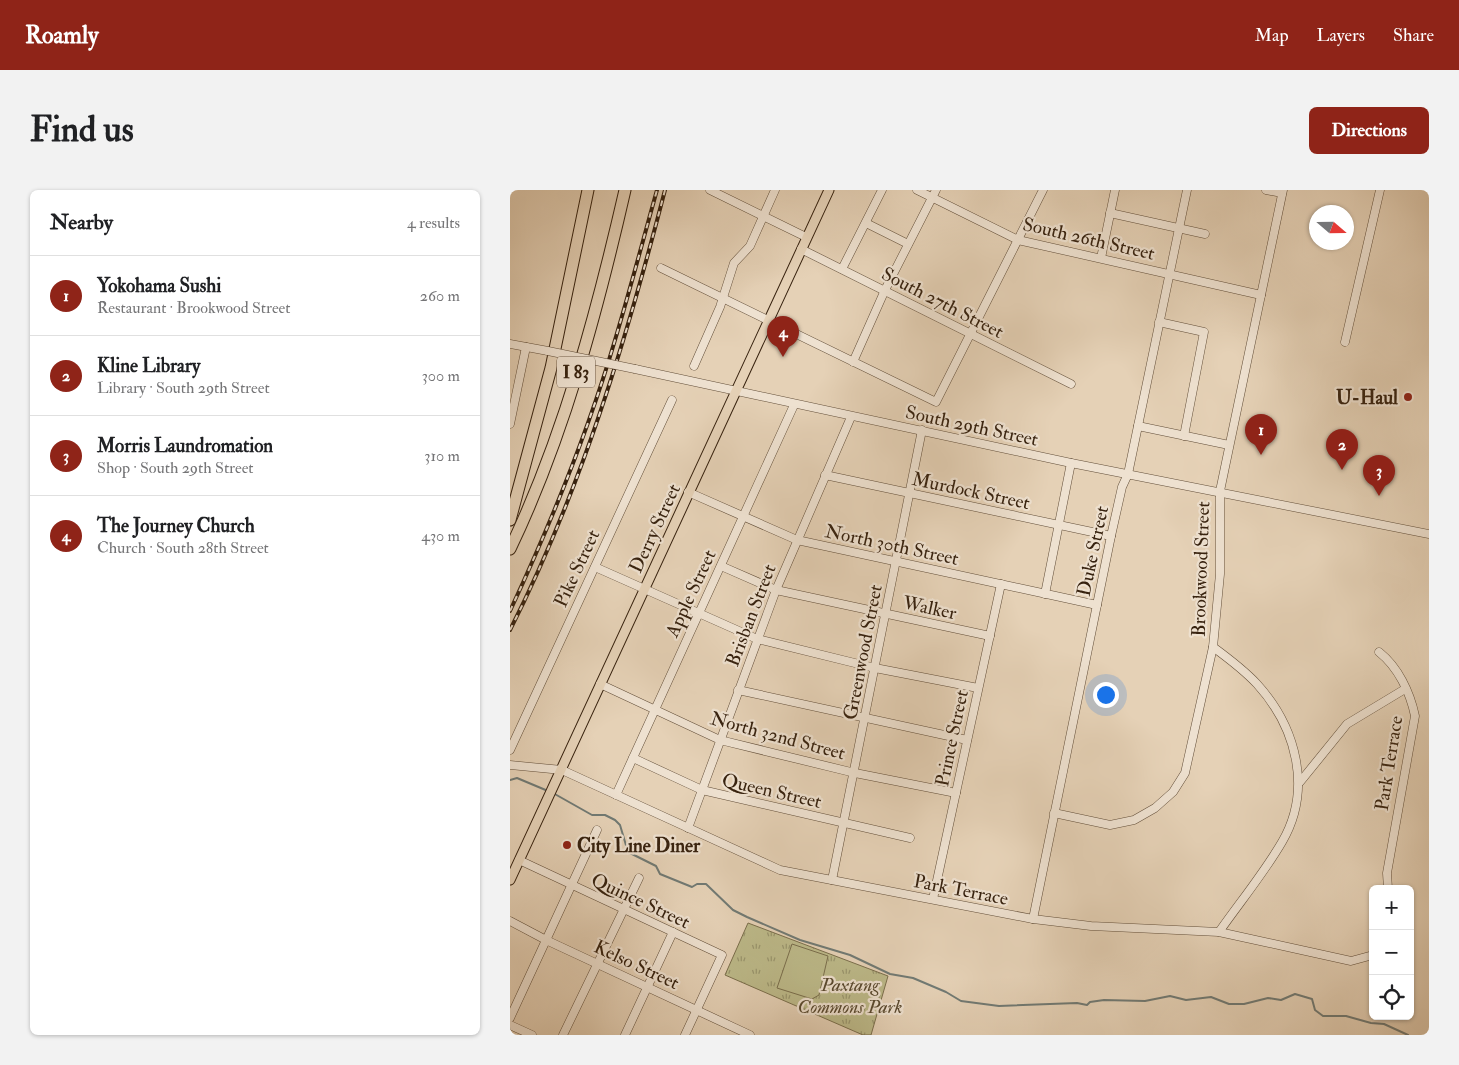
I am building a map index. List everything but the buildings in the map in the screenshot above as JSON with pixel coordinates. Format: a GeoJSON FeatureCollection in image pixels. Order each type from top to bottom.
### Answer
{"type":"FeatureCollection","features":[{"type":"Feature","properties":{"kind":"highway","name":"I 83"},"geometry":{"type":"LineString","coordinates":[[510,520],[551,368],[588,190]]}},
{"type":"Feature","properties":{"kind":"highway","name":"I 83"},"geometry":{"type":"LineString","coordinates":[[510,549],[525,518],[567,403],[625,190]]}},
{"type":"Feature","properties":{"kind":"highway"},"geometry":{"type":"LineString","coordinates":[[510,507],[518,495]]}},
{"type":"Feature","properties":{"kind":"main road","name":"Derry Street"},"geometry":{"type":"LineString","coordinates":[[510,880],[800,249],[829,190]]}},
{"type":"Feature","properties":{"kind":"street"},"geometry":{"type":"LineString","coordinates":[[710,190],[806,237]]}},
{"type":"Feature","properties":{"kind":"street"},"geometry":{"type":"LineString","coordinates":[[694,366],[720,307],[734,263],[750,246],[775,190]]}},
{"type":"Feature","properties":{"kind":"street"},"geometry":{"type":"LineString","coordinates":[[842,269],[882,190]]}},
{"type":"Feature","properties":{"kind":"street","name":"South 26th Street"},"geometry":{"type":"LineString","coordinates":[[917,190],[934,194],[1018,240],[1261,294]]}},
{"type":"Feature","properties":{"kind":"street"},"geometry":{"type":"LineString","coordinates":[[661,268],[936,402],[1043,190]]}},
{"type":"Feature","properties":{"kind":"street"},"geometry":{"type":"LineString","coordinates":[[1101,258],[1115,190]]}},
{"type":"Feature","properties":{"kind":"street","name":"Duke Street"},"geometry":{"type":"LineString","coordinates":[[1033,919],[1111,536],[1122,487],[1128,474],[1187,190]]}},
{"type":"Feature","properties":{"kind":"street"},"geometry":{"type":"LineString","coordinates":[[1266,190],[1282,192]]}},
{"type":"Feature","properties":{"kind":"street"},"geometry":{"type":"LineString","coordinates":[[1345,342],[1380,190]]}},
{"type":"Feature","properties":{"kind":"street","name":"Brookwood Street"},"geometry":{"type":"LineString","coordinates":[[1219,932],[1283,840],[1295,812],[1300,782],[1294,748],[1284,723],[1269,699],[1256,683],[1213,647],[1220,574],[1220,491],[1282,192]]}},
{"type":"Feature","properties":{"kind":"street"},"geometry":{"type":"LineString","coordinates":[[853,362],[885,290],[934,194]]}},
{"type":"Feature","properties":{"kind":"street"},"geometry":{"type":"LineString","coordinates":[[1110,213],[1205,234]]}},
{"type":"Feature","properties":{"kind":"street"},"geometry":{"type":"LineString","coordinates":[[866,223],[908,244]]}},
{"type":"Feature","properties":{"kind":"street","name":"South 27th Street"},"geometry":{"type":"LineString","coordinates":[[800,249],[1071,384]]}},
{"type":"Feature","properties":{"kind":"street"},"geometry":{"type":"LineString","coordinates":[[1159,322],[1204,332],[1184,436]]}},
{"type":"Feature","properties":{"kind":"street","name":"South 29th Street"},"geometry":{"type":"LineString","coordinates":[[510,344],[635,369],[794,405],[1429,534]]}},
{"type":"Feature","properties":{"kind":"street"},"geometry":{"type":"LineString","coordinates":[[510,424],[513,398],[526,347]]}},
{"type":"Feature","properties":{"kind":"street","name":"Pike Street"},"geometry":{"type":"LineString","coordinates":[[510,750],[672,400]]}},
{"type":"Feature","properties":{"kind":"street","name":"Apple Street"},"geometry":{"type":"LineString","coordinates":[[616,796],[794,405]]}},
{"type":"Feature","properties":{"kind":"street","name":"Brisban Street"},"geometry":{"type":"LineString","coordinates":[[688,828],[776,590],[851,416]]}},
{"type":"Feature","properties":{"kind":"street"},"geometry":{"type":"LineString","coordinates":[[1138,426],[1229,445]]}},
{"type":"Feature","properties":{"kind":"street","name":"Greenwood Street"},"geometry":{"type":"LineString","coordinates":[[832,880],[866,718],[922,430]]}},
{"type":"Feature","properties":{"kind":"street"},"geometry":{"type":"LineString","coordinates":[[1045,594],[1071,462]]}},
{"type":"Feature","properties":{"kind":"street","name":"Murdock Street"},"geometry":{"type":"LineString","coordinates":[[825,475],[1111,536]]}},
{"type":"Feature","properties":{"kind":"street","name":"North 30th Street"},"geometry":{"type":"LineString","coordinates":[[688,492],[797,540],[1097,605]]}},
{"type":"Feature","properties":{"kind":"street","name":"Walker"},"geometry":{"type":"LineString","coordinates":[[721,566],[776,590],[885,615],[990,636]]}},
{"type":"Feature","properties":{"kind":"street"},"geometry":{"type":"LineString","coordinates":[[595,567],[757,639],[875,668],[978,688]]}},
{"type":"Feature","properties":{"kind":"street","name":"Prince Street"},"geometry":{"type":"LineString","coordinates":[[932,899],[1001,584]]}},
{"type":"Feature","properties":{"kind":"street"},"geometry":{"type":"LineString","coordinates":[[1054,813],[1110,825],[1134,820],[1155,808],[1173,792],[1185,773],[1213,647]]}},
{"type":"Feature","properties":{"kind":"street","name":"Park Terrace"},"geometry":{"type":"LineString","coordinates":[[1379,652],[1390,660],[1405,689],[1415,716],[1387,873],[1388,885]]}},
{"type":"Feature","properties":{"kind":"street","name":"North 32nd Street"},"geometry":{"type":"LineString","coordinates":[[600,684],[720,740],[855,773],[956,794]]}},
{"type":"Feature","properties":{"kind":"street"},"geometry":{"type":"LineString","coordinates":[[1300,782],[1347,724],[1405,689]]}},
{"type":"Feature","properties":{"kind":"street"},"geometry":{"type":"LineString","coordinates":[[738,690],[967,740]]}},
{"type":"Feature","properties":{"kind":"street","name":"Queen Street"},"geometry":{"type":"LineString","coordinates":[[633,758],[702,790],[910,838]]}},
{"type":"Feature","properties":{"kind":"street"},"geometry":{"type":"LineString","coordinates":[[510,765],[562,770]]}},
{"type":"Feature","properties":{"kind":"street","name":"Park Terrace"},"geometry":{"type":"LineString","coordinates":[[562,770],[780,870],[1033,919],[1091,926],[1219,932],[1316,955],[1351,961],[1369,956]]}},
{"type":"Feature","properties":{"kind":"street"},"geometry":{"type":"LineString","coordinates":[[510,1018],[598,830]]}},
{"type":"Feature","properties":{"kind":"street","name":"Quince Street"},"geometry":{"type":"LineString","coordinates":[[519,860],[722,955],[696,1010]]}},
{"type":"Feature","properties":{"kind":"street"},"geometry":{"type":"LineString","coordinates":[[563,1035],[638,878]]}},
{"type":"Feature","properties":{"kind":"street","name":"Kelso Street"},"geometry":{"type":"LineString","coordinates":[[510,921],[546,940],[745,1034]]}},
{"type":"Feature","properties":{"kind":"street"},"geometry":{"type":"LineString","coordinates":[[625,1035],[673,932]]}},
{"type":"Feature","properties":{"kind":"street"},"geometry":{"type":"LineString","coordinates":[[685,1035],[696,1010]]}},
{"type":"Feature","properties":{"kind":"street"},"geometry":{"type":"LineString","coordinates":[[510,1025],[532,1035]]}},
{"type":"Feature","properties":{"kind":"green space","name":"Paxtang Commons Park"},"geometry":{"type":"Polygon","coordinates":[[[748,923],[888,976],[871,1035],[863,1035],[725,975],[748,923]]]}},
{"type":"Feature","properties":{"kind":"green space"},"geometry":{"type":"Polygon","coordinates":[[[792,944],[828,956],[819,995],[812,999],[777,988],[792,944]]]}},
{"type":"Feature","properties":{"kind":"waterway"},"geometry":{"type":"LineString","coordinates":[[510,780],[517,778],[548,791]]}},
{"type":"Feature","properties":{"kind":"waterway"},"geometry":{"type":"LineString","coordinates":[[553,793],[592,815],[605,815],[615,820],[620,825],[628,852],[656,866],[660,874],[692,887],[697,884],[706,884],[733,910],[747,917],[800,940],[850,955],[890,974],[913,978],[946,992],[961,1001],[999,1006],[1077,1003],[1087,1005],[1090,1002],[1104,1000],[1145,1001],[1170,996],[1186,1000],[1211,997],[1229,1004],[1244,1004],[1268,998],[1281,1000],[1295,994],[1312,999],[1315,1010],[1323,1016],[1346,1016],[1371,1023],[1384,1024],[1408,1035]]}},
{"type":"Feature","properties":{"kind":"railway"},"geometry":{"type":"LineString","coordinates":[[510,611],[554,511],[593,409],[621,321],[657,190]]}},
{"type":"Feature","properties":{"kind":"railway"},"geometry":{"type":"LineString","coordinates":[[510,630],[559,523],[600,414],[618,359],[665,190]]}},
{"type":"Feature","properties":{"kind":"place","name":"The Journey Church"},"geometry":{"type":"Point","coordinates":[783,357]}},
{"type":"Feature","properties":{"kind":"place","name":"U-Haul"},"geometry":{"type":"Point","coordinates":[1408,397]}},
{"type":"Feature","properties":{"kind":"place","name":"Yokohama Sushi"},"geometry":{"type":"Point","coordinates":[1261,455]}},
{"type":"Feature","properties":{"kind":"place","name":"Kline Library"},"geometry":{"type":"Point","coordinates":[1342,470]}},
{"type":"Feature","properties":{"kind":"place","name":"Morris Laundromation"},"geometry":{"type":"Point","coordinates":[1379,496]}},
{"type":"Feature","properties":{"kind":"place","name":"City Line Diner"},"geometry":{"type":"Point","coordinates":[567,845]}}]}
